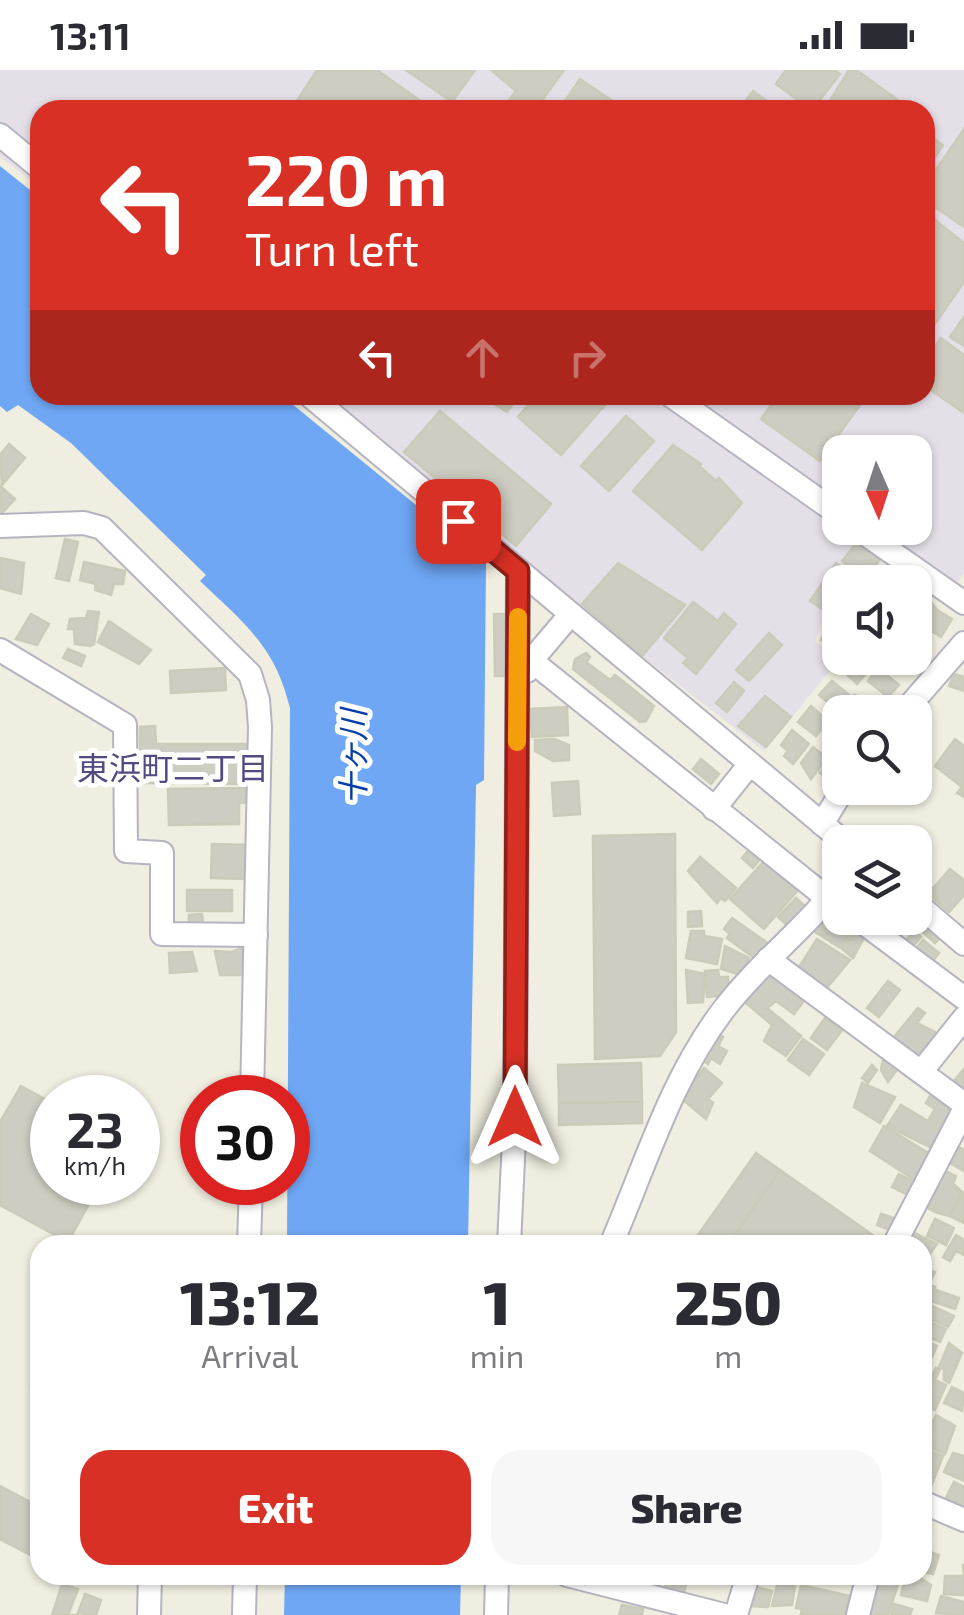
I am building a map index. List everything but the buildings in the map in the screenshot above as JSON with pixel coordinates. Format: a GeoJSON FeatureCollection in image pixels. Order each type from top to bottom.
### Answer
{"type":"FeatureCollection","features":[{"type":"Feature","properties":{"kind":"street"},"geometry":{"type":"LineString","coordinates":[[0,135],[30,160]]}},
{"type":"Feature","properties":{"kind":"street"},"geometry":{"type":"LineString","coordinates":[[321,405],[822,824],[834,805]]}},
{"type":"Feature","properties":{"kind":"street"},"geometry":{"type":"LineString","coordinates":[[684,405],[822,502]]}},
{"type":"Feature","properties":{"kind":"street"},"geometry":{"type":"LineString","coordinates":[[0,526],[84,523],[102,528],[250,674],[258,700],[260,728],[253,1075]]}},
{"type":"Feature","properties":{"kind":"street"},"geometry":{"type":"LineString","coordinates":[[881,545],[964,603]]}},
{"type":"Feature","properties":{"kind":"street"},"geometry":{"type":"LineString","coordinates":[[509,1235],[515,1117],[518,699],[524,655],[518,571]]}},
{"type":"Feature","properties":{"kind":"street"},"geometry":{"type":"LineString","coordinates":[[524,655],[570,615]]}},
{"type":"Feature","properties":{"kind":"street"},"geometry":{"type":"LineString","coordinates":[[923,695],[953,668],[964,643]]}},
{"type":"Feature","properties":{"kind":"street"},"geometry":{"type":"LineString","coordinates":[[0,650],[125,725],[126,851],[162,853],[162,934],[256,935]]}},
{"type":"Feature","properties":{"kind":"street"},"geometry":{"type":"LineString","coordinates":[[524,655],[714,809],[822,887]]}},
{"type":"Feature","properties":{"kind":"street"},"geometry":{"type":"LineString","coordinates":[[714,809],[750,764]]}},
{"type":"Feature","properties":{"kind":"street"},"geometry":{"type":"LineString","coordinates":[[615,1235],[670,1095],[724,1009],[768,959],[822,910]]}},
{"type":"Feature","properties":{"kind":"street"},"geometry":{"type":"LineString","coordinates":[[932,917],[964,944]]}},
{"type":"Feature","properties":{"kind":"street"},"geometry":{"type":"LineString","coordinates":[[879,935],[964,998]]}},
{"type":"Feature","properties":{"kind":"street"},"geometry":{"type":"LineString","coordinates":[[768,959],[964,1107],[899,1235]]}},
{"type":"Feature","properties":{"kind":"street"},"geometry":{"type":"LineString","coordinates":[[921,1072],[964,1018]]}},
{"type":"Feature","properties":{"kind":"street"},"geometry":{"type":"LineString","coordinates":[[250,1235],[251,1205]]}},
{"type":"Feature","properties":{"kind":"street"},"geometry":{"type":"LineString","coordinates":[[932,1506],[964,1520]]}},
{"type":"Feature","properties":{"kind":"street"},"geometry":{"type":"LineString","coordinates":[[150,1585],[150,1615]]}},
{"type":"Feature","properties":{"kind":"street"},"geometry":{"type":"LineString","coordinates":[[244,1615],[245,1585]]}},
{"type":"Feature","properties":{"kind":"street"},"geometry":{"type":"LineString","coordinates":[[496,1615],[497,1585]]}},
{"type":"Feature","properties":{"kind":"street"},"geometry":{"type":"LineString","coordinates":[[606,1585],[724,1615]]}},
{"type":"Feature","properties":{"kind":"street"},"geometry":{"type":"LineString","coordinates":[[736,1615],[745,1585]]}},
{"type":"Feature","properties":{"kind":"street"},"geometry":{"type":"LineString","coordinates":[[858,1615],[866,1585]]}},
{"type":"Feature","properties":{"kind":"shaded area"},"geometry":{"type":"Polygon","coordinates":[[[0,70],[964,70],[964,573],[947,598],[932,588],[932,565],[898,565],[885,556],[878,565],[822,565],[822,622],[815,641],[822,647],[822,675],[827,675],[764,751],[319,405],[935,405],[935,100],[30,100],[30,180],[0,157],[0,70]]]}},
{"type":"Feature","properties":{"kind":"water","name":"十ヶ川"},"geometry":{"type":"Polygon","coordinates":[[[0,166],[30,190],[30,405],[293,405],[486,562],[484,780],[476,785],[468,1235],[287,1235],[287,1205],[310,1205],[310,1075],[288,1075],[290,708],[284,687],[256,637],[200,581],[206,575],[71,443],[18,405],[7,412],[0,406],[0,166]]]}},
{"type":"Feature","properties":{"kind":"water"},"geometry":{"type":"Polygon","coordinates":[[[285,1585],[461,1585],[460,1615],[284,1615],[285,1585]]]}},
{"type":"Feature","properties":{"kind":"slow traffic"},"geometry":{"type":"LineString","coordinates":[[517,742],[518,617]]}},
{"type":"Feature","properties":{"kind":"district","name":"東浜町二丁目"},"geometry":{"type":"Point","coordinates":[173,769]}},
{"type":"Feature","properties":{"kind":"route"},"geometry":{"type":"LineString","coordinates":[[458,521],[518,571],[515,1117]]}}]}
